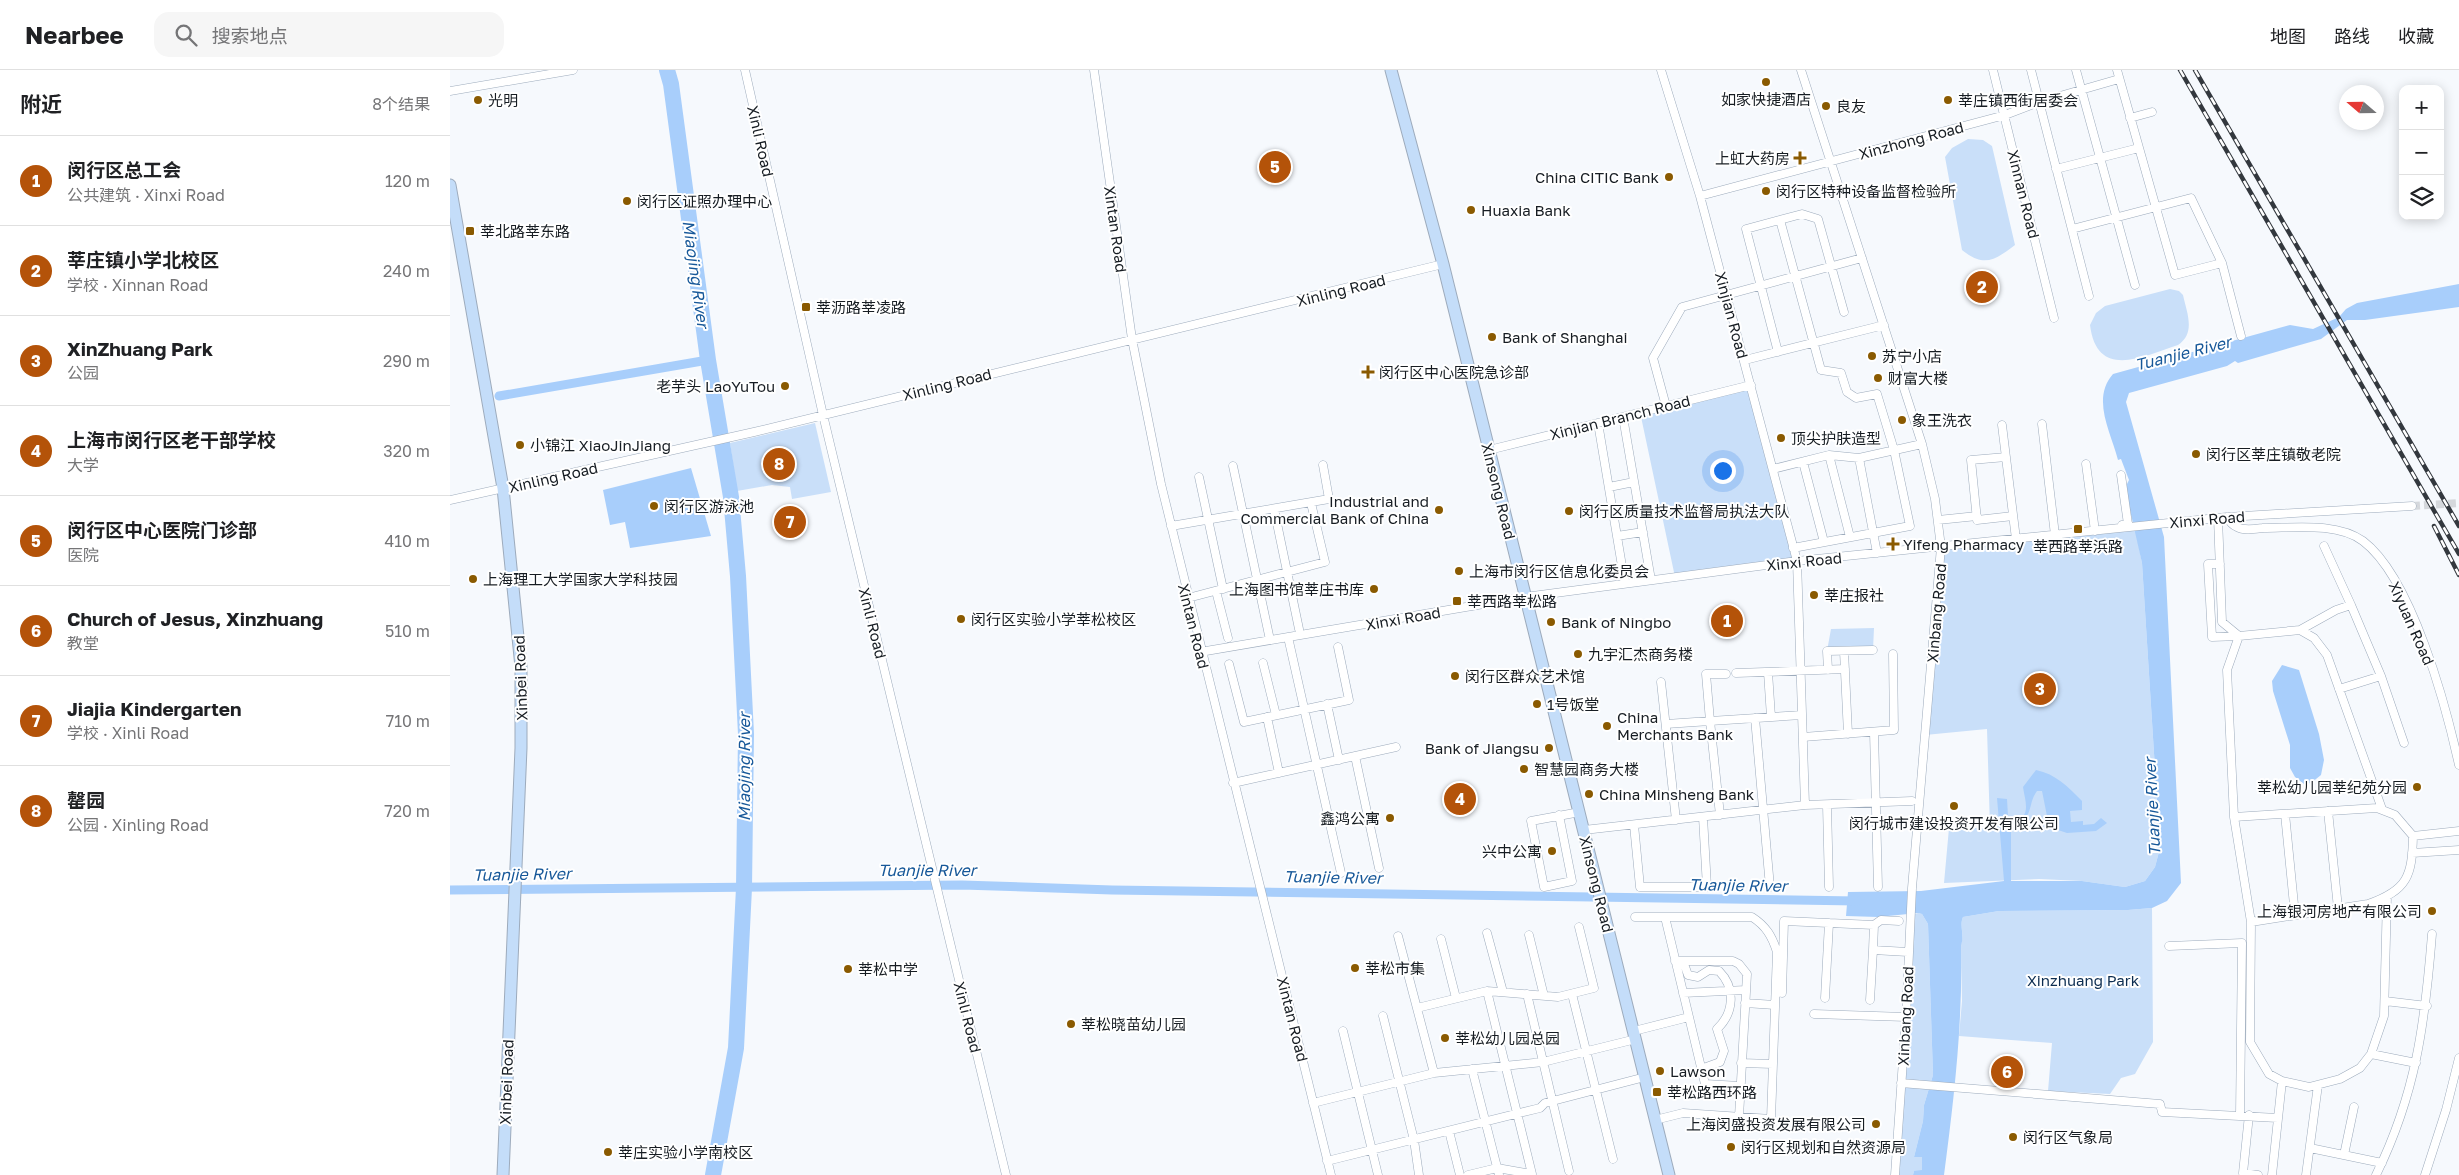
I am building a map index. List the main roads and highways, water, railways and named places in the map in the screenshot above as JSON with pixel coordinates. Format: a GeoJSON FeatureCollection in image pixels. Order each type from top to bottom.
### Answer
{"type":"FeatureCollection","features":[{"type":"Feature","properties":{"kind":"main road","name":"Xinsong Road"},"geometry":{"type":"LineString","coordinates":[[1391,70],[1443,264],[1669,1175]]}},
{"type":"Feature","properties":{"kind":"main road","name":"Xinbei Road"},"geometry":{"type":"LineString","coordinates":[[450,186],[503,488],[521,667],[521,748],[512,916],[503,1175]]}},
{"type":"Feature","properties":{"kind":"water"},"geometry":{"type":"Polygon","coordinates":[[[2459,284],[2459,307],[2365,320],[2347,320],[2321,339],[2238,363],[2235,361],[2227,366],[2129,393],[2126,402],[2164,537],[2181,883],[2167,901],[2152,908],[2128,910],[1999,911],[1963,917],[1959,1032],[1944,1175],[1913,1175],[1914,1171],[1922,1170],[1922,1157],[1914,1157],[1923,1121],[1924,1105],[1933,1075],[1928,924],[1922,914],[1918,913],[1878,917],[1846,916],[1848,892],[1921,891],[2004,881],[1997,798],[2007,799],[2008,816],[2017,821],[2026,811],[2023,787],[2036,770],[2056,778],[2082,801],[2082,810],[2070,811],[2071,822],[2083,821],[2083,825],[2094,824],[2101,818],[2107,823],[2096,831],[2067,833],[2058,830],[2048,821],[2042,791],[2037,791],[2024,821],[2011,824],[2011,881],[2082,881],[2125,887],[2145,881],[2155,867],[2160,848],[2142,563],[2125,488],[2129,480],[2121,459],[2118,460],[2103,405],[2107,384],[2113,374],[2290,325],[2313,329],[2339,317],[2346,309],[2357,303],[2459,284]]]}},
{"type":"Feature","properties":{"kind":"water","name":"闵行区游泳池"},"geometry":{"type":"Polygon","coordinates":[[[691,468],[711,536],[630,548],[625,522],[610,525],[603,490],[691,468]]]}},
{"type":"Feature","properties":{"kind":"water"},"geometry":{"type":"Polygon","coordinates":[[[2282,665],[2299,670],[2319,734],[2324,760],[2321,775],[2311,783],[2304,784],[2295,777],[2290,768],[2290,745],[2273,691],[2272,681],[2282,665]]]}},
{"type":"Feature","properties":{"kind":"waterway","name":"Miaojing River"},"geometry":{"type":"LineString","coordinates":[[667,70],[671,84],[708,360],[731,497],[738,576],[746,734],[744,888],[736,1048],[713,1175]]}},
{"type":"Feature","properties":{"kind":"waterway","name":"Miaojing River"},"geometry":{"type":"LineString","coordinates":[[499,396],[708,360]]}},
{"type":"Feature","properties":{"kind":"waterway","name":"Tuanjie River"},"geometry":{"type":"LineString","coordinates":[[450,890],[962,885],[1112,890],[1857,901]]}},
{"type":"Feature","properties":{"kind":"tunnel"},"geometry":{"type":"LineString","coordinates":[[2412,506],[2459,503]]}},
{"type":"Feature","properties":{"kind":"railway"},"geometry":{"type":"LineString","coordinates":[[2180,70],[2459,554]]}},
{"type":"Feature","properties":{"kind":"railway"},"geometry":{"type":"LineString","coordinates":[[2195,70],[2459,526]]}},
{"type":"Feature","properties":{"kind":"railway"},"geometry":{"type":"LineString","coordinates":[[2434,526],[2459,575]]}},
{"type":"Feature","properties":{"kind":"place","name":"如家快捷酒店"},"geometry":{"type":"Point","coordinates":[1766,82]}},
{"type":"Feature","properties":{"kind":"place","name":"光明"},"geometry":{"type":"Point","coordinates":[478,100]}},
{"type":"Feature","properties":{"kind":"place","name":"莘庄镇西街居委会"},"geometry":{"type":"Point","coordinates":[1948,100]}},
{"type":"Feature","properties":{"kind":"place","name":"良友"},"geometry":{"type":"Point","coordinates":[1826,106]}},
{"type":"Feature","properties":{"kind":"place","name":"上虹大药房"},"geometry":{"type":"Point","coordinates":[1800,158]}},
{"type":"Feature","properties":{"kind":"place","name":"闵行区中心医院门诊部"},"geometry":{"type":"Point","coordinates":[1275,167]}},
{"type":"Feature","properties":{"kind":"place","name":"China CITIC Bank"},"geometry":{"type":"Point","coordinates":[1669,177]}},
{"type":"Feature","properties":{"kind":"place","name":"闵行区特种设备监督检验所"},"geometry":{"type":"Point","coordinates":[1766,191]}},
{"type":"Feature","properties":{"kind":"place","name":"闵行区证照办理中心"},"geometry":{"type":"Point","coordinates":[627,201]}},
{"type":"Feature","properties":{"kind":"place","name":"Huaxia Bank"},"geometry":{"type":"Point","coordinates":[1471,210]}},
{"type":"Feature","properties":{"kind":"place","name":"莘北路莘东路"},"geometry":{"type":"Point","coordinates":[470,231]}},
{"type":"Feature","properties":{"kind":"place","name":"莘庄镇小学北校区"},"geometry":{"type":"Point","coordinates":[1982,287]}},
{"type":"Feature","properties":{"kind":"place","name":"莘沥路莘凌路"},"geometry":{"type":"Point","coordinates":[806,307]}},
{"type":"Feature","properties":{"kind":"place","name":"Bank of Shanghai"},"geometry":{"type":"Point","coordinates":[1492,337]}},
{"type":"Feature","properties":{"kind":"place","name":"苏宁小店"},"geometry":{"type":"Point","coordinates":[1872,356]}},
{"type":"Feature","properties":{"kind":"place","name":"闵行区中心医院急诊部"},"geometry":{"type":"Point","coordinates":[1368,372]}},
{"type":"Feature","properties":{"kind":"place","name":"财富大楼"},"geometry":{"type":"Point","coordinates":[1878,378]}},
{"type":"Feature","properties":{"kind":"place","name":"老芋头 LaoYuTou"},"geometry":{"type":"Point","coordinates":[785,386]}},
{"type":"Feature","properties":{"kind":"place","name":"象王洗衣"},"geometry":{"type":"Point","coordinates":[1902,420]}},
{"type":"Feature","properties":{"kind":"place","name":"顶尖护肤造型"},"geometry":{"type":"Point","coordinates":[1781,438]}},
{"type":"Feature","properties":{"kind":"place","name":"小锦江 XiaoJinJiang"},"geometry":{"type":"Point","coordinates":[520,445]}},
{"type":"Feature","properties":{"kind":"place","name":"闵行区莘庄镇敬老院"},"geometry":{"type":"Point","coordinates":[2196,454]}},
{"type":"Feature","properties":{"kind":"place","name":"罄园"},"geometry":{"type":"Point","coordinates":[779,464]}},
{"type":"Feature","properties":{"kind":"place","name":"闵行区游泳池"},"geometry":{"type":"Point","coordinates":[654,506]}},
{"type":"Feature","properties":{"kind":"place","name":"Industrial and Commercial Bank of China"},"geometry":{"type":"Point","coordinates":[1439,510]}},
{"type":"Feature","properties":{"kind":"place","name":"闵行区质量技术监督局执法大队"},"geometry":{"type":"Point","coordinates":[1569,511]}},
{"type":"Feature","properties":{"kind":"place","name":"Jiajia Kindergarten"},"geometry":{"type":"Point","coordinates":[790,522]}},
{"type":"Feature","properties":{"kind":"place","name":"莘西路莘浜路"},"geometry":{"type":"Point","coordinates":[2078,529]}},
{"type":"Feature","properties":{"kind":"place","name":"Yifeng Pharmacy"},"geometry":{"type":"Point","coordinates":[1893,544]}},
{"type":"Feature","properties":{"kind":"place","name":"上海市闵行区信息化委员会"},"geometry":{"type":"Point","coordinates":[1459,571]}},
{"type":"Feature","properties":{"kind":"place","name":"上海理工大学国家大学科技园"},"geometry":{"type":"Point","coordinates":[473,579]}},
{"type":"Feature","properties":{"kind":"place","name":"上海图书馆莘庄书库"},"geometry":{"type":"Point","coordinates":[1374,589]}},
{"type":"Feature","properties":{"kind":"place","name":"莘庄报社"},"geometry":{"type":"Point","coordinates":[1814,595]}},
{"type":"Feature","properties":{"kind":"place","name":"莘西路莘松路"},"geometry":{"type":"Point","coordinates":[1457,601]}},
{"type":"Feature","properties":{"kind":"place","name":"闵行区实验小学莘松校区"},"geometry":{"type":"Point","coordinates":[961,619]}},
{"type":"Feature","properties":{"kind":"place","name":"闵行区总工会"},"geometry":{"type":"Point","coordinates":[1727,621]}},
{"type":"Feature","properties":{"kind":"place","name":"Bank of Ningbo"},"geometry":{"type":"Point","coordinates":[1551,622]}},
{"type":"Feature","properties":{"kind":"place","name":"九宇汇杰商务楼"},"geometry":{"type":"Point","coordinates":[1578,654]}},
{"type":"Feature","properties":{"kind":"place","name":"闵行区群众艺术馆"},"geometry":{"type":"Point","coordinates":[1455,676]}},
{"type":"Feature","properties":{"kind":"place","name":"XinZhuang Park"},"geometry":{"type":"Point","coordinates":[2040,689]}},
{"type":"Feature","properties":{"kind":"place","name":"1号饭堂"},"geometry":{"type":"Point","coordinates":[1537,704]}},
{"type":"Feature","properties":{"kind":"place","name":"China Merchants Bank"},"geometry":{"type":"Point","coordinates":[1607,726]}},
{"type":"Feature","properties":{"kind":"place","name":"Bank of Jiangsu"},"geometry":{"type":"Point","coordinates":[1549,748]}},
{"type":"Feature","properties":{"kind":"place","name":"智慧园商务大楼"},"geometry":{"type":"Point","coordinates":[1524,769]}},
{"type":"Feature","properties":{"kind":"place","name":"莘松幼儿园莘纪苑分园"},"geometry":{"type":"Point","coordinates":[2417,787]}},
{"type":"Feature","properties":{"kind":"place","name":"China Minsheng Bank"},"geometry":{"type":"Point","coordinates":[1589,794]}},
{"type":"Feature","properties":{"kind":"place","name":"上海市闵行区老干部学校"},"geometry":{"type":"Point","coordinates":[1460,799]}},
{"type":"Feature","properties":{"kind":"place","name":"闵行城市建设投资开发有限公司"},"geometry":{"type":"Point","coordinates":[1954,806]}},
{"type":"Feature","properties":{"kind":"place","name":"鑫鸿公寓"},"geometry":{"type":"Point","coordinates":[1390,818]}},
{"type":"Feature","properties":{"kind":"place","name":"兴中公寓"},"geometry":{"type":"Point","coordinates":[1552,851]}},
{"type":"Feature","properties":{"kind":"place","name":"上海银河房地产有限公司"},"geometry":{"type":"Point","coordinates":[2432,911]}},
{"type":"Feature","properties":{"kind":"place","name":"莘松市集"},"geometry":{"type":"Point","coordinates":[1355,968]}},
{"type":"Feature","properties":{"kind":"place","name":"莘松中学"},"geometry":{"type":"Point","coordinates":[848,969]}},
{"type":"Feature","properties":{"kind":"place","name":"莘松晓苗幼儿园"},"geometry":{"type":"Point","coordinates":[1071,1024]}},
{"type":"Feature","properties":{"kind":"place","name":"莘松幼儿园总园"},"geometry":{"type":"Point","coordinates":[1445,1038]}},
{"type":"Feature","properties":{"kind":"place","name":"Lawson"},"geometry":{"type":"Point","coordinates":[1660,1071]}},
{"type":"Feature","properties":{"kind":"place","name":"Church of Jesus, Xinzhuang"},"geometry":{"type":"Point","coordinates":[2007,1072]}},
{"type":"Feature","properties":{"kind":"place","name":"莘松路西环路"},"geometry":{"type":"Point","coordinates":[1657,1092]}},
{"type":"Feature","properties":{"kind":"place","name":"上海闵盛投资发展有限公司"},"geometry":{"type":"Point","coordinates":[1876,1124]}},
{"type":"Feature","properties":{"kind":"place","name":"闵行区气象局"},"geometry":{"type":"Point","coordinates":[2013,1137]}},
{"type":"Feature","properties":{"kind":"place","name":"闵行区规划和自然资源局"},"geometry":{"type":"Point","coordinates":[1731,1147]}},
{"type":"Feature","properties":{"kind":"place","name":"莘庄实验小学南校区"},"geometry":{"type":"Point","coordinates":[608,1152]}},
{"type":"Feature","properties":{"kind":"park label","name":"Xinzhuang Park"},"geometry":{"type":"Point","coordinates":[2083,980]}}]}
